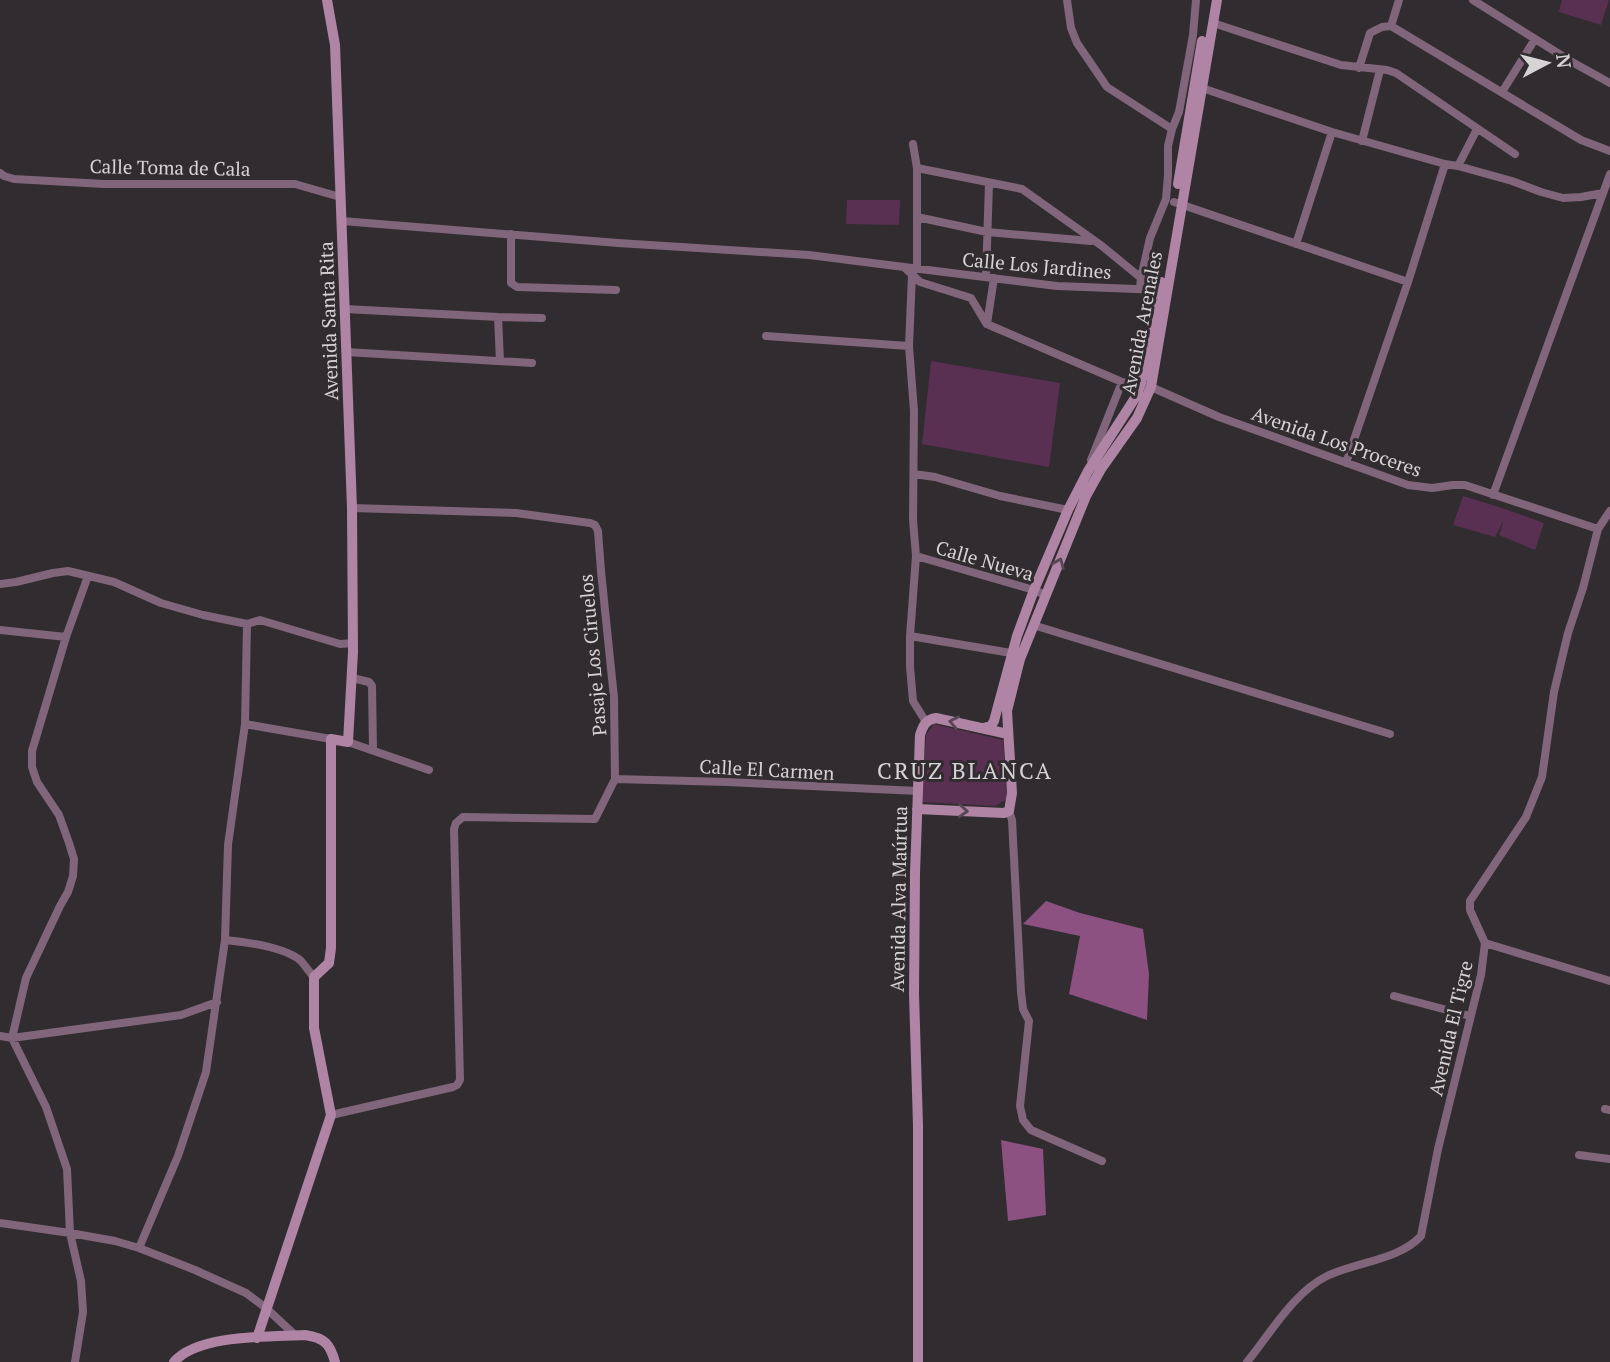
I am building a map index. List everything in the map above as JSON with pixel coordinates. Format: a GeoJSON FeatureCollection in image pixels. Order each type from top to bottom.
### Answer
{"type":"FeatureCollection","features":[{"type":"Feature","properties":{"kind":"street","name":"Avenida Santa Rita"},"geometry":{"type":"LineString","coordinates":[[327,0],[335,43],[352,508],[353,643],[348,742]]}},
{"type":"Feature","properties":{"kind":"street"},"geometry":{"type":"LineString","coordinates":[[1067,0],[1071,28],[1077,43],[1107,88],[1172,129]]}},
{"type":"Feature","properties":{"kind":"street"},"geometry":{"type":"LineString","coordinates":[[1140,288],[1150,238],[1166,199],[1168,146],[1179,112],[1193,35],[1196,0]]}},
{"type":"Feature","properties":{"kind":"street"},"geometry":{"type":"LineString","coordinates":[[1210,0],[1178,204],[1408,282]]}},
{"type":"Feature","properties":{"kind":"street","name":"Avenida Arenales"},"geometry":{"type":"LineString","coordinates":[[1009,811],[1012,793],[1007,711],[1020,659],[1086,496],[1101,469],[1137,418],[1217,0]]}},
{"type":"Feature","properties":{"kind":"street"},"geometry":{"type":"LineString","coordinates":[[1391,26],[1399,0]]}},
{"type":"Feature","properties":{"kind":"street"},"geometry":{"type":"LineString","coordinates":[[1473,0],[1610,83]]}},
{"type":"Feature","properties":{"kind":"street"},"geometry":{"type":"LineString","coordinates":[[1213,23],[1341,65],[1396,73],[1515,154]]}},
{"type":"Feature","properties":{"kind":"street"},"geometry":{"type":"LineString","coordinates":[[1359,68],[1370,33],[1391,26],[1581,140],[1610,151]]}},
{"type":"Feature","properties":{"kind":"street"},"geometry":{"type":"LineString","coordinates":[[1502,92],[1535,39]]}},
{"type":"Feature","properties":{"kind":"street"},"geometry":{"type":"LineString","coordinates":[[1362,141],[1380,69]]}},
{"type":"Feature","properties":{"kind":"street"},"geometry":{"type":"LineString","coordinates":[[1202,88],[1332,132],[1524,184],[1563,198],[1603,192]]}},
{"type":"Feature","properties":{"kind":"street"},"geometry":{"type":"LineString","coordinates":[[1458,166],[1477,129]]}},
{"type":"Feature","properties":{"kind":"street"},"geometry":{"type":"LineString","coordinates":[[1296,244],[1332,132]]}},
{"type":"Feature","properties":{"kind":"street"},"geometry":{"type":"LineString","coordinates":[[914,144],[918,217],[909,346],[914,411],[915,556],[910,636],[912,697],[926,722],[936,718],[1008,734]]}},
{"type":"Feature","properties":{"kind":"street"},"geometry":{"type":"LineString","coordinates":[[1346,463],[1445,164]]}},
{"type":"Feature","properties":{"kind":"street"},"geometry":{"type":"LineString","coordinates":[[917,169],[1022,189],[1102,246],[1141,278]]}},
{"type":"Feature","properties":{"kind":"street","name":"Calle Toma de Cala"},"geometry":{"type":"LineString","coordinates":[[0,173],[14,179],[104,184],[295,184],[340,197]]}},
{"type":"Feature","properties":{"kind":"street"},"geometry":{"type":"LineString","coordinates":[[1493,495],[1610,174]]}},
{"type":"Feature","properties":{"kind":"street"},"geometry":{"type":"LineString","coordinates":[[987,324],[990,278],[987,232],[989,183]]}},
{"type":"Feature","properties":{"kind":"street"},"geometry":{"type":"LineString","coordinates":[[918,217],[987,232],[1094,242]]}},
{"type":"Feature","properties":{"kind":"street","name":"Calle Los Jardines"},"geometry":{"type":"LineString","coordinates":[[342,221],[809,255],[904,267],[914,271],[1057,286],[1163,290]]}},
{"type":"Feature","properties":{"kind":"street"},"geometry":{"type":"LineString","coordinates":[[511,234],[513,286],[615,290]]}},
{"type":"Feature","properties":{"kind":"street"},"geometry":{"type":"LineString","coordinates":[[914,271],[920,282],[971,298],[987,324]]}},
{"type":"Feature","properties":{"kind":"street"},"geometry":{"type":"LineString","coordinates":[[345,309],[542,318]]}},
{"type":"Feature","properties":{"kind":"street"},"geometry":{"type":"LineString","coordinates":[[498,317],[500,360]]}},
{"type":"Feature","properties":{"kind":"street","name":"Avenida Los Proceres"},"geometry":{"type":"LineString","coordinates":[[987,324],[1122,382],[1145,386],[1219,417],[1408,485],[1432,488],[1465,485],[1598,529]]}},
{"type":"Feature","properties":{"kind":"street"},"geometry":{"type":"LineString","coordinates":[[766,336],[909,346]]}},
{"type":"Feature","properties":{"kind":"street"},"geometry":{"type":"LineString","coordinates":[[346,352],[532,363]]}},
{"type":"Feature","properties":{"kind":"street"},"geometry":{"type":"LineString","coordinates":[[1088,471],[1122,382]]}},
{"type":"Feature","properties":{"kind":"street"},"geometry":{"type":"LineString","coordinates":[[983,728],[991,726],[994,721],[1011,653],[1068,510],[1088,471],[1145,386]]}},
{"type":"Feature","properties":{"kind":"street"},"geometry":{"type":"LineString","coordinates":[[914,474],[1068,510]]}},
{"type":"Feature","properties":{"kind":"street","name":"Pasaje Los Ciruelos"},"geometry":{"type":"LineString","coordinates":[[331,1115],[453,1087],[460,1080],[456,823],[463,817],[595,818],[615,779],[614,698],[596,527],[590,523],[516,513],[352,508]]}},
{"type":"Feature","properties":{"kind":"street","name":"Avenida El Tigre"},"geometry":{"type":"LineString","coordinates":[[1247,1362],[1297,1299],[1310,1287],[1326,1276],[1372,1262],[1414,1243],[1421,1236],[1437,1149],[1481,975],[1485,943],[1470,910],[1470,901],[1526,817],[1542,777],[1553,692],[1568,633],[1598,529],[1610,511]]}},
{"type":"Feature","properties":{"kind":"street","name":"Calle Nueva"},"geometry":{"type":"LineString","coordinates":[[915,556],[1045,595]]}},
{"type":"Feature","properties":{"kind":"street"},"geometry":{"type":"LineString","coordinates":[[0,584],[68,571],[114,582],[161,603],[203,615],[247,624],[260,620],[340,644],[353,643]]}},
{"type":"Feature","properties":{"kind":"street"},"geometry":{"type":"LineString","coordinates":[[75,1362],[83,1312],[81,1281],[70,1233],[67,1169],[46,1107],[12,1038],[26,978],[68,892],[73,876],[74,859],[66,833],[59,815],[37,782],[32,767],[32,751],[88,576]]}},
{"type":"Feature","properties":{"kind":"street"},"geometry":{"type":"LineString","coordinates":[[139,1248],[178,1156],[206,1072],[225,940],[228,845],[245,724],[247,624]]}},
{"type":"Feature","properties":{"kind":"street"},"geometry":{"type":"LineString","coordinates":[[1033,625],[1390,734]]}},
{"type":"Feature","properties":{"kind":"street"},"geometry":{"type":"LineString","coordinates":[[0,630],[66,638]]}},
{"type":"Feature","properties":{"kind":"street"},"geometry":{"type":"LineString","coordinates":[[910,636],[1011,653]]}},
{"type":"Feature","properties":{"kind":"street"},"geometry":{"type":"LineString","coordinates":[[352,678],[369,682],[372,686],[373,750]]}},
{"type":"Feature","properties":{"kind":"street","name":"Avenida Alva Maúrtua"},"geometry":{"type":"LineString","coordinates":[[918,1362],[918,1125],[914,994],[920,735],[926,722]]}},
{"type":"Feature","properties":{"kind":"street"},"geometry":{"type":"LineString","coordinates":[[245,724],[348,742],[429,770]]}},
{"type":"Feature","properties":{"kind":"street"},"geometry":{"type":"LineString","coordinates":[[314,977],[329,963],[331,948],[331,739]]}},
{"type":"Feature","properties":{"kind":"street","name":"Calle El Carmen"},"geometry":{"type":"LineString","coordinates":[[615,779],[918,791]]}},
{"type":"Feature","properties":{"kind":"street"},"geometry":{"type":"LineString","coordinates":[[917,808],[1004,813],[1009,811],[1015,858],[1021,992],[1023,1009],[1029,1021],[1020,1106],[1023,1120],[1031,1130],[1102,1161]]}},
{"type":"Feature","properties":{"kind":"street"},"geometry":{"type":"LineString","coordinates":[[225,940],[276,949],[299,960],[314,977],[314,1028],[331,1115],[257,1338]]}},
{"type":"Feature","properties":{"kind":"street"},"geometry":{"type":"LineString","coordinates":[[1485,943],[1610,981]]}},
{"type":"Feature","properties":{"kind":"street"},"geometry":{"type":"LineString","coordinates":[[1394,996],[1470,1016]]}},
{"type":"Feature","properties":{"kind":"street"},"geometry":{"type":"LineString","coordinates":[[0,1037],[12,1038],[181,1015],[217,1002]]}},
{"type":"Feature","properties":{"kind":"street"},"geometry":{"type":"LineString","coordinates":[[1579,1155],[1610,1159]]}},
{"type":"Feature","properties":{"kind":"street"},"geometry":{"type":"LineString","coordinates":[[0,1223],[115,1241],[139,1248],[246,1293],[296,1336]]}},
{"type":"Feature","properties":{"kind":"street"},"geometry":{"type":"LineString","coordinates":[[174,1362],[187,1351],[226,1340],[296,1336],[315,1337],[324,1341],[331,1348],[335,1362]]}},
{"type":"Feature","properties":{"kind":"shaded area"},"geometry":{"type":"Polygon","coordinates":[[[1562,0],[1609,0],[1601,25],[1559,12],[1562,0]]]}},
{"type":"Feature","properties":{"kind":"shaded area"},"geometry":{"type":"Polygon","coordinates":[[[847,200],[900,200],[899,225],[846,224],[847,200]]]}},
{"type":"Feature","properties":{"kind":"shaded area"},"geometry":{"type":"Polygon","coordinates":[[[931,361],[1060,383],[1049,467],[922,444],[931,361]]]}},
{"type":"Feature","properties":{"kind":"shaded area"},"geometry":{"type":"Polygon","coordinates":[[[1463,496],[1544,523],[1535,550],[1499,535],[1504,520],[1495,537],[1453,525],[1463,496]]]}},
{"type":"Feature","properties":{"kind":"shaded area"},"geometry":{"type":"Polygon","coordinates":[[[934,724],[1003,740],[1007,799],[995,806],[922,802],[926,735],[934,724]]]}},
{"type":"Feature","properties":{"kind":"shaded area"},"geometry":{"type":"Polygon","coordinates":[[[1046,901],[1143,929],[1149,974],[1147,1020],[1069,994],[1080,936],[1023,924],[1046,901]]]}},
{"type":"Feature","properties":{"kind":"shaded area"},"geometry":{"type":"Polygon","coordinates":[[[1001,1140],[1043,1149],[1046,1215],[1008,1221],[1001,1140]]]}},
{"type":"Feature","properties":{"kind":"district","name":"CRUZ BLANCA"},"geometry":{"type":"Point","coordinates":[965,770]}}]}
